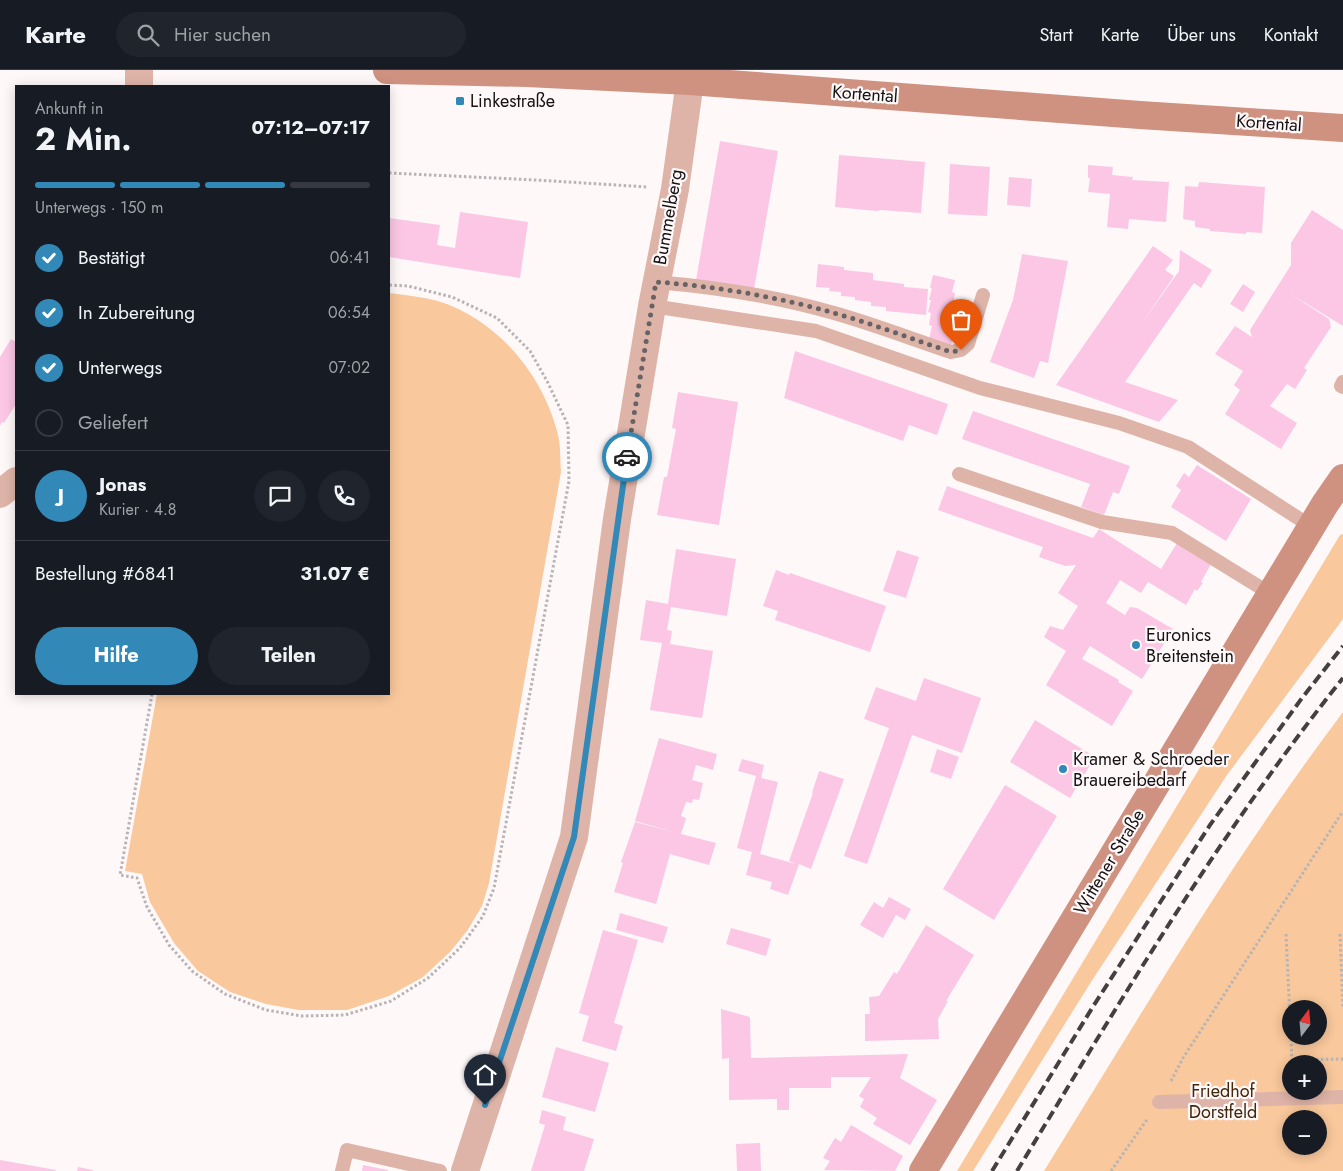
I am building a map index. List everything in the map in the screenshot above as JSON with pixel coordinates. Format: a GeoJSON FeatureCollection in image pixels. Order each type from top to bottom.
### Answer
{"type":"FeatureCollection","features":[{"type":"Feature","properties":{"kind":"street"},"geometry":{"type":"LineString","coordinates":[[139,70],[139,85]]}},
{"type":"Feature","properties":{"kind":"street","name":"Kortental"},"geometry":{"type":"LineString","coordinates":[[388,70],[528,73],[690,81],[1140,115],[1343,128]]}},
{"type":"Feature","properties":{"kind":"street","name":"Bummelberg"},"geometry":{"type":"LineString","coordinates":[[465,1171],[574,837],[617,519],[654,294],[675,189],[690,81]]}},
{"type":"Feature","properties":{"kind":"street","name":"Wittener Straße"},"geometry":{"type":"LineString","coordinates":[[923,1171],[1343,478]]}},
{"type":"Feature","properties":{"kind":"street"},"geometry":{"type":"LineString","coordinates":[[0,494],[15,482]]}},
{"type":"Feature","properties":{"kind":"lane"},"geometry":{"type":"LineString","coordinates":[[654,294],[773,298],[835,313],[951,352],[961,350],[968,344],[984,296]]}},
{"type":"Feature","properties":{"kind":"lane"},"geometry":{"type":"LineString","coordinates":[[654,294],[816,331],[980,388],[1120,423],[1188,447],[1312,527]]}},
{"type":"Feature","properties":{"kind":"lane"},"geometry":{"type":"LineString","coordinates":[[1343,382],[1341,386],[1343,387]]}},
{"type":"Feature","properties":{"kind":"lane"},"geometry":{"type":"LineString","coordinates":[[959,474],[1102,522],[1172,533],[1271,594]]}},
{"type":"Feature","properties":{"kind":"lane"},"geometry":{"type":"LineString","coordinates":[[1159,1102],[1343,1097]]}},
{"type":"Feature","properties":{"kind":"lane"},"geometry":{"type":"LineString","coordinates":[[342,1171],[347,1150],[440,1171]]}},
{"type":"Feature","properties":{"kind":"path"},"geometry":{"type":"LineString","coordinates":[[390,173],[526,179],[675,189]]}},
{"type":"Feature","properties":{"kind":"path"},"geometry":{"type":"LineString","coordinates":[[152,695],[120,875],[137,878],[146,907],[169,945],[192,971],[225,994],[266,1010],[302,1016],[345,1015],[390,1001],[428,978],[460,948],[483,916],[494,888],[569,481],[568,425],[530,351],[498,318],[452,296],[408,286],[390,285]]}},
{"type":"Feature","properties":{"kind":"path"},"geometry":{"type":"LineString","coordinates":[[1111,1171],[1159,1102],[1183,1058],[1343,810]]}},
{"type":"Feature","properties":{"kind":"path"},"geometry":{"type":"LineString","coordinates":[[1286,934],[1292,1060],[1343,1059]]}},
{"type":"Feature","properties":{"kind":"path"},"geometry":{"type":"LineString","coordinates":[[1340,934],[1343,1009]]}},
{"type":"Feature","properties":{"kind":"green space"},"geometry":{"type":"Polygon","coordinates":[[[390,293],[438,301],[459,309],[479,321],[514,351],[540,389],[550,410],[558,436],[561,472],[489,883],[482,906],[467,931],[450,952],[423,977],[389,996],[347,1010],[299,1010],[266,1004],[230,992],[198,971],[174,943],[150,902],[142,874],[125,871],[157,695],[390,695],[390,293]]]}},
{"type":"Feature","properties":{"kind":"green space"},"geometry":{"type":"Polygon","coordinates":[[[1343,534],[1343,619],[1227,775],[1091,982],[973,1171],[957,1171],[1340,535],[1343,534]]]}},
{"type":"Feature","properties":{"kind":"green space","name":"Friedhof Dorstfeld"},"geometry":{"type":"Polygon","coordinates":[[[1343,712],[1343,1171],[1044,1171],[1188,938],[1263,824],[1343,712]]]}},
{"type":"Feature","properties":{"kind":"building"},"geometry":{"type":"Polygon","coordinates":[[[720,141],[778,151],[754,289],[696,280],[720,141]]]}},
{"type":"Feature","properties":{"kind":"building"},"geometry":{"type":"Polygon","coordinates":[[[839,155],[925,162],[921,213],[835,207],[839,155]]]}},
{"type":"Feature","properties":{"kind":"building"},"geometry":{"type":"Polygon","coordinates":[[[950,164],[990,167],[987,216],[948,214],[950,164]]]}},
{"type":"Feature","properties":{"kind":"building"},"geometry":{"type":"Polygon","coordinates":[[[1088,165],[1113,167],[1112,175],[1133,177],[1132,180],[1169,182],[1166,222],[1129,219],[1128,229],[1107,227],[1110,194],[1088,192],[1090,178],[1088,178],[1088,165]]]}},
{"type":"Feature","properties":{"kind":"building"},"geometry":{"type":"Polygon","coordinates":[[[1009,177],[1032,179],[1030,207],[1007,205],[1009,177]]]}},
{"type":"Feature","properties":{"kind":"building"},"geometry":{"type":"Polygon","coordinates":[[[1199,182],[1265,187],[1262,233],[1246,232],[1246,234],[1210,231],[1210,229],[1195,227],[1195,221],[1183,219],[1185,186],[1198,187],[1199,182]]]}},
{"type":"Feature","properties":{"kind":"building"},"geometry":{"type":"Polygon","coordinates":[[[1312,210],[1343,230],[1343,326],[1289,293],[1329,319],[1331,327],[1304,368],[1307,370],[1295,389],[1287,384],[1270,406],[1297,423],[1281,449],[1225,414],[1240,390],[1234,385],[1243,371],[1215,354],[1235,326],[1252,337],[1250,330],[1291,265],[1291,243],[1312,210]]]}},
{"type":"Feature","properties":{"kind":"building"},"geometry":{"type":"Polygon","coordinates":[[[460,212],[528,222],[520,278],[390,257],[390,218],[440,225],[437,245],[455,248],[460,212]]]}},
{"type":"Feature","properties":{"kind":"building"},"geometry":{"type":"Polygon","coordinates":[[[1153,246],[1173,260],[1165,270],[1174,276],[1142,323],[1179,271],[1180,250],[1212,270],[1201,288],[1194,283],[1125,382],[1178,400],[1159,422],[1056,385],[1153,246]]]}},
{"type":"Feature","properties":{"kind":"building"},"geometry":{"type":"Polygon","coordinates":[[[1022,254],[1068,261],[1048,363],[1040,361],[1034,378],[990,362],[1013,300],[1022,254]]]}},
{"type":"Feature","properties":{"kind":"building"},"geometry":{"type":"Polygon","coordinates":[[[818,264],[844,267],[844,270],[873,273],[873,280],[904,284],[904,287],[928,289],[926,315],[886,311],[886,307],[871,306],[871,302],[855,300],[855,297],[841,296],[841,292],[829,291],[830,288],[816,287],[818,264]]]}},
{"type":"Feature","properties":{"kind":"building"},"geometry":{"type":"Polygon","coordinates":[[[933,275],[955,280],[952,292],[955,293],[951,317],[955,318],[951,345],[929,340],[932,326],[929,325],[931,313],[928,312],[933,275]]]}},
{"type":"Feature","properties":{"kind":"building"},"geometry":{"type":"Polygon","coordinates":[[[1243,284],[1255,292],[1243,312],[1230,304],[1243,284]]]}},
{"type":"Feature","properties":{"kind":"building"},"geometry":{"type":"Polygon","coordinates":[[[11,339],[15,341],[15,406],[0,426],[0,357],[11,339]]]}},
{"type":"Feature","properties":{"kind":"building"},"geometry":{"type":"Polygon","coordinates":[[[795,351],[948,404],[937,435],[909,425],[903,441],[784,398],[795,351]]]}},
{"type":"Feature","properties":{"kind":"building"},"geometry":{"type":"Polygon","coordinates":[[[678,392],[738,402],[719,525],[657,515],[664,477],[667,477],[676,429],[672,428],[678,392]]]}},
{"type":"Feature","properties":{"kind":"building"},"geometry":{"type":"Polygon","coordinates":[[[973,411],[1130,466],[1119,494],[1113,492],[1104,515],[1081,507],[1090,484],[962,439],[973,411]]]}},
{"type":"Feature","properties":{"kind":"building"},"geometry":{"type":"Polygon","coordinates":[[[1197,465],[1251,499],[1226,541],[1171,507],[1181,490],[1176,486],[1184,473],[1189,477],[1197,465]]]}},
{"type":"Feature","properties":{"kind":"building"},"geometry":{"type":"Polygon","coordinates":[[[947,486],[1093,538],[1099,529],[1161,569],[1177,543],[1211,564],[1201,582],[1203,583],[1197,591],[1195,589],[1186,605],[1148,582],[1141,593],[1120,580],[1106,603],[1125,615],[1130,607],[1137,608],[1173,629],[1142,679],[1090,646],[1082,659],[1119,680],[1118,682],[1133,691],[1112,726],[1046,685],[1066,651],[1044,637],[1050,626],[1063,630],[1078,606],[1058,593],[1076,565],[1065,566],[1039,557],[1043,547],[938,510],[947,486]]]}},
{"type":"Feature","properties":{"kind":"building"},"geometry":{"type":"Polygon","coordinates":[[[676,549],[736,559],[727,616],[671,607],[667,630],[672,631],[670,644],[713,651],[702,718],[650,710],[662,643],[640,640],[646,600],[668,604],[676,549]]]}},
{"type":"Feature","properties":{"kind":"building"},"geometry":{"type":"Polygon","coordinates":[[[897,550],[919,557],[906,598],[883,591],[897,550]]]}},
{"type":"Feature","properties":{"kind":"building"},"geometry":{"type":"Polygon","coordinates":[[[776,570],[789,575],[790,573],[886,606],[870,652],[775,620],[778,611],[763,606],[776,570]]]}},
{"type":"Feature","properties":{"kind":"building"},"geometry":{"type":"Polygon","coordinates":[[[924,678],[981,698],[962,753],[912,735],[867,864],[844,856],[889,728],[864,719],[876,687],[916,701],[924,678]]]}},
{"type":"Feature","properties":{"kind":"building"},"geometry":{"type":"Polygon","coordinates":[[[1035,720],[1095,757],[1070,798],[1010,762],[1035,720]]]}},
{"type":"Feature","properties":{"kind":"building"},"geometry":{"type":"Polygon","coordinates":[[[659,738],[717,754],[713,770],[696,765],[692,780],[703,783],[699,800],[693,799],[692,803],[686,802],[681,816],[686,818],[681,834],[716,843],[709,865],[670,854],[656,904],[614,892],[623,863],[621,862],[635,822],[677,833],[635,821],[659,738]]]}},
{"type":"Feature","properties":{"kind":"building"},"geometry":{"type":"Polygon","coordinates":[[[937,749],[959,757],[951,779],[930,772],[937,749]]]}},
{"type":"Feature","properties":{"kind":"building"},"geometry":{"type":"Polygon","coordinates":[[[742,759],[764,765],[761,778],[778,782],[760,854],[796,864],[789,861],[819,771],[844,779],[811,869],[799,864],[788,895],[770,889],[772,882],[746,875],[752,852],[737,848],[756,776],[738,771],[742,759]]]}},
{"type":"Feature","properties":{"kind":"building"},"geometry":{"type":"Polygon","coordinates":[[[1005,785],[1057,816],[994,920],[943,889],[1005,785]]]}},
{"type":"Feature","properties":{"kind":"building"},"geometry":{"type":"Polygon","coordinates":[[[889,897],[911,909],[905,920],[896,915],[883,938],[860,925],[874,902],[883,908],[889,897]]]}},
{"type":"Feature","properties":{"kind":"building"},"geometry":{"type":"Polygon","coordinates":[[[620,913],[668,927],[663,943],[616,930],[620,913]]]}},
{"type":"Feature","properties":{"kind":"building"},"geometry":{"type":"Polygon","coordinates":[[[926,925],[974,955],[946,1001],[948,1001],[938,1019],[939,1039],[865,1041],[865,1014],[870,1014],[869,997],[879,996],[894,972],[897,974],[926,925]]]}},
{"type":"Feature","properties":{"kind":"building"},"geometry":{"type":"Polygon","coordinates":[[[731,928],[771,939],[766,956],[726,944],[731,928]]]}},
{"type":"Feature","properties":{"kind":"building"},"geometry":{"type":"Polygon","coordinates":[[[603,930],[638,940],[614,1023],[623,1026],[616,1051],[582,1041],[589,1016],[579,1013],[603,930]]]}},
{"type":"Feature","properties":{"kind":"building"},"geometry":{"type":"Polygon","coordinates":[[[721,1009],[750,1017],[751,1058],[908,1054],[900,1078],[937,1100],[910,1145],[873,1124],[877,1118],[860,1107],[864,1099],[859,1096],[871,1077],[831,1077],[831,1088],[789,1088],[789,1110],[777,1110],[777,1099],[729,1100],[729,1058],[722,1059],[721,1009]]]}},
{"type":"Feature","properties":{"kind":"building"},"geometry":{"type":"Polygon","coordinates":[[[556,1047],[609,1063],[595,1112],[542,1097],[556,1047]]]}},
{"type":"Feature","properties":{"kind":"building"},"geometry":{"type":"Polygon","coordinates":[[[542,1110],[566,1117],[563,1130],[594,1139],[584,1171],[531,1171],[545,1125],[539,1123],[542,1110]]]}},
{"type":"Feature","properties":{"kind":"building"},"geometry":{"type":"Polygon","coordinates":[[[851,1125],[903,1156],[895,1171],[824,1170],[830,1161],[823,1158],[835,1138],[841,1142],[851,1125]]]}},
{"type":"Feature","properties":{"kind":"building"},"geometry":{"type":"Polygon","coordinates":[[[760,1143],[761,1171],[737,1171],[736,1144],[760,1143]]]}},
{"type":"Feature","properties":{"kind":"building"},"geometry":{"type":"Polygon","coordinates":[[[0,1160],[56,1170],[56,1171],[0,1171],[0,1160]]]}},
{"type":"Feature","properties":{"kind":"building"},"geometry":{"type":"Polygon","coordinates":[[[363,1165],[388,1170],[388,1171],[362,1171],[363,1165]]]}},
{"type":"Feature","properties":{"kind":"building"},"geometry":{"type":"Polygon","coordinates":[[[78,1167],[93,1170],[93,1171],[77,1171],[78,1167]]]}},
{"type":"Feature","properties":{"kind":"railway"},"geometry":{"type":"LineString","coordinates":[[992,1171],[1094,1005],[1210,825],[1302,698],[1343,646]]}},
{"type":"Feature","properties":{"kind":"railway"},"geometry":{"type":"LineString","coordinates":[[1017,1171],[1172,919],[1255,796],[1343,678]]}},
{"type":"Feature","properties":{"kind":"way so far"},"geometry":{"type":"LineString","coordinates":[[627,457],[656,282],[773,298],[835,313],[951,352],[961,350]]}},
{"type":"Feature","properties":{"kind":"place","name":"Linkestraße"},"geometry":{"type":"Point","coordinates":[460,101]}},
{"type":"Feature","properties":{"kind":"place","name":"Euronics Breitenstein"},"geometry":{"type":"Point","coordinates":[1136,645]}},
{"type":"Feature","properties":{"kind":"place","name":"Kramer & Schroeder Brauereibedarf"},"geometry":{"type":"Point","coordinates":[1063,769]}},
{"type":"Feature","properties":{"kind":"route"},"geometry":{"type":"LineString","coordinates":[[485,1105],[574,837],[627,457]]}}]}
